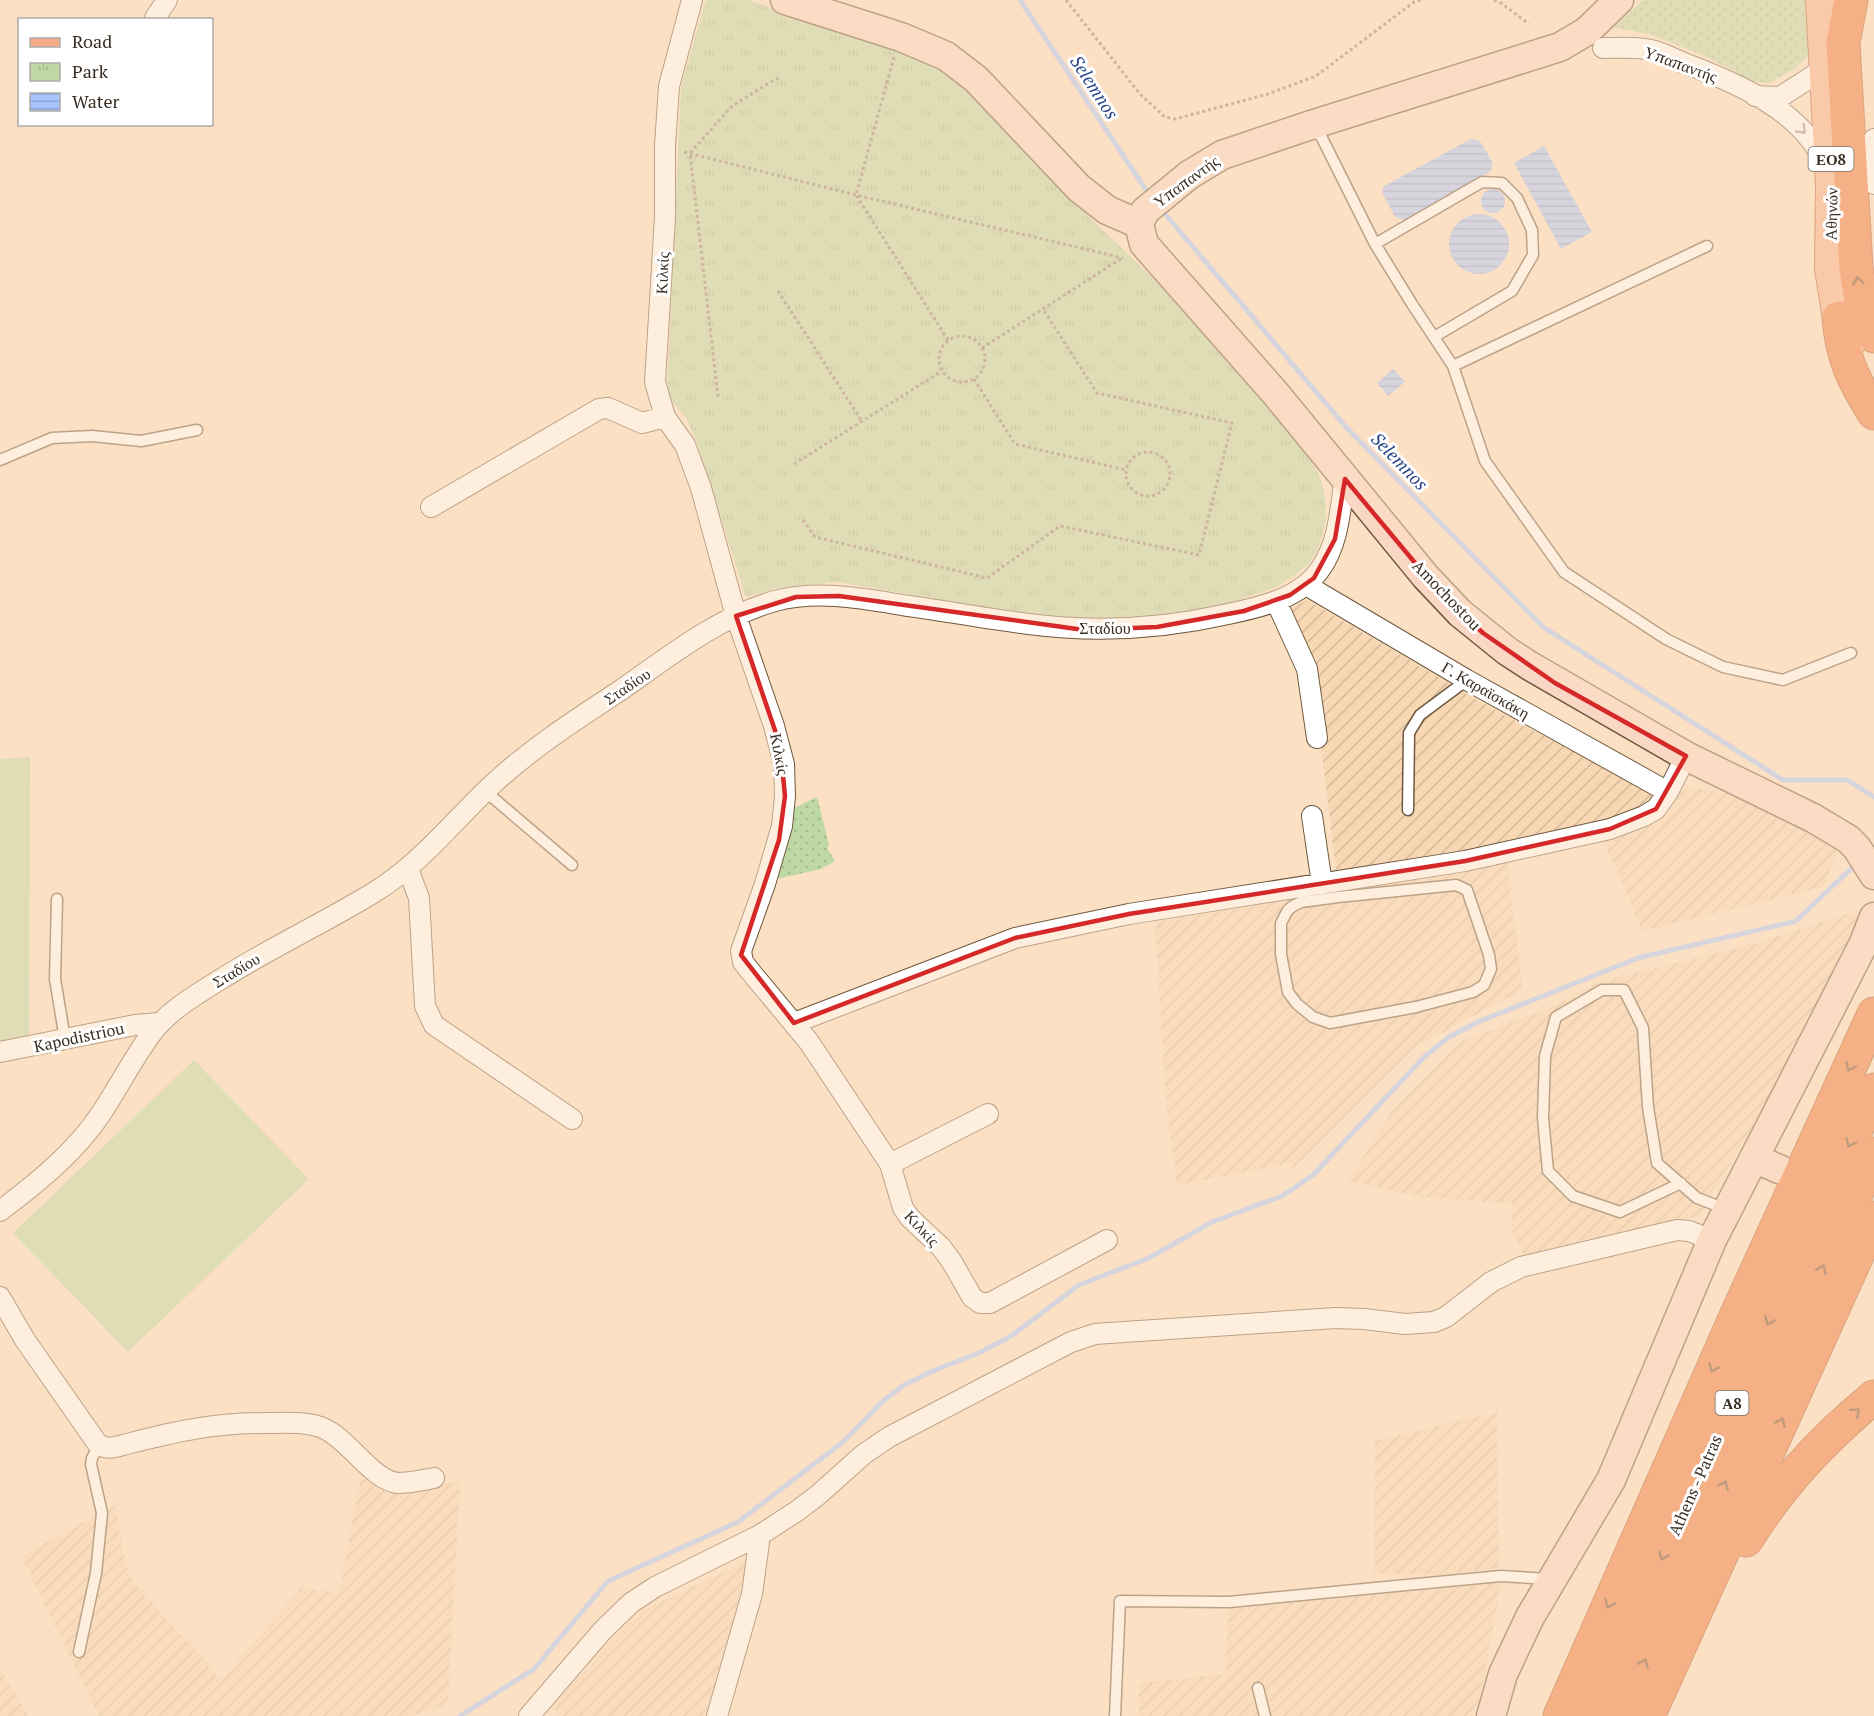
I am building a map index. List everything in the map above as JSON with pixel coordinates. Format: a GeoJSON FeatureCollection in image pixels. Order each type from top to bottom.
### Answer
{"type":"FeatureCollection","features":[{"type":"Feature","properties":{"kind":"highway"},"geometry":{"type":"LineString","coordinates":[[1851,0],[1843,43],[1856,267],[1862,308],[1874,336]]}},
{"type":"Feature","properties":{"kind":"highway"},"geometry":{"type":"LineString","coordinates":[[1839,318],[1841,342],[1848,366],[1874,413]]}},
{"type":"Feature","properties":{"kind":"highway"},"geometry":{"type":"LineString","coordinates":[[1560,1716],[1737,1314],[1874,1014]]}},
{"type":"Feature","properties":{"kind":"highway","name":"Athens - Patras"},"geometry":{"type":"LineString","coordinates":[[1591,1716],[1874,1090]]}},
{"type":"Feature","properties":{"kind":"highway","name":"Athens - Patras"},"geometry":{"type":"LineString","coordinates":[[1619,1716],[1874,1154]]}},
{"type":"Feature","properties":{"kind":"highway"},"geometry":{"type":"LineString","coordinates":[[1648,1716],[1874,1218]]}},
{"type":"Feature","properties":{"kind":"highway"},"geometry":{"type":"LineString","coordinates":[[1670,1667],[1720,1590],[1741,1548],[1767,1508],[1828,1436],[1874,1397]]}},
{"type":"Feature","properties":{"kind":"main road","name":"Αθηνών"},"geometry":{"type":"LineString","coordinates":[[1822,0],[1832,186],[1831,269],[1839,318],[1854,351],[1874,384]]}},
{"type":"Feature","properties":{"kind":"street"},"geometry":{"type":"LineString","coordinates":[[155,18],[167,0]]}},
{"type":"Feature","properties":{"kind":"street","name":"Κιλκίς"},"geometry":{"type":"LineString","coordinates":[[692,0],[669,86],[665,146],[665,217],[655,382],[664,417],[685,445],[701,488],[736,616],[780,745],[784,764],[785,811],[779,840],[741,955],[750,971],[817,1054],[890,1164],[903,1208],[910,1218],[941,1247],[972,1297],[980,1304],[990,1303],[1107,1239]]}},
{"type":"Feature","properties":{"kind":"street"},"geometry":{"type":"LineString","coordinates":[[785,0],[901,37],[946,56],[976,79],[1079,188],[1107,210],[1142,218]]}},
{"type":"Feature","properties":{"kind":"street"},"geometry":{"type":"LineString","coordinates":[[1513,62],[1556,34],[1593,0]]}},
{"type":"Feature","properties":{"kind":"street","name":"Υπαπαντής"},"geometry":{"type":"LineString","coordinates":[[1142,218],[1189,175],[1222,155],[1311,124],[1560,47],[1587,31],[1619,0]]}},
{"type":"Feature","properties":{"kind":"street","name":"Υπαπαντής"},"geometry":{"type":"LineString","coordinates":[[1603,48],[1647,49],[1698,68],[1755,96],[1790,118],[1810,139],[1826,166],[1832,186]]}},
{"type":"Feature","properties":{"kind":"street"},"geometry":{"type":"LineString","coordinates":[[1755,96],[1780,97],[1825,68]]}},
{"type":"Feature","properties":{"kind":"street"},"geometry":{"type":"LineString","coordinates":[[1874,139],[1869,151],[1874,184]]}},
{"type":"Feature","properties":{"kind":"street","name":"Amochostou"},"geometry":{"type":"LineString","coordinates":[[1142,218],[1144,244],[1229,339],[1441,594],[1484,633],[1555,682],[1686,756],[1796,808],[1840,834],[1857,848],[1874,875]]}},
{"type":"Feature","properties":{"kind":"street"},"geometry":{"type":"LineString","coordinates":[[431,507],[599,409],[608,408],[642,423],[664,417]]}},
{"type":"Feature","properties":{"kind":"street","name":"Σταδίου"},"geometry":{"type":"LineString","coordinates":[[0,1211],[49,1171],[88,1132],[159,1023],[186,1002],[249,961],[352,906],[408,869],[485,791],[530,752],[679,650],[736,616],[776,601],[796,597],[839,596],[1084,630],[1157,627],[1202,620],[1276,601],[1306,585],[1321,569],[1331,549],[1345,479]]}},
{"type":"Feature","properties":{"kind":"street","name":"Γ. Καραϊσκάκη"},"geometry":{"type":"LineString","coordinates":[[1306,585],[1467,680],[1668,792]]}},
{"type":"Feature","properties":{"kind":"street"},"geometry":{"type":"LineString","coordinates":[[1276,601],[1307,669],[1317,738]]}},
{"type":"Feature","properties":{"kind":"street"},"geometry":{"type":"LineString","coordinates":[[794,1023],[1015,938],[1130,914],[1466,861],[1610,829],[1651,813],[1660,805],[1686,756]]}},
{"type":"Feature","properties":{"kind":"street"},"geometry":{"type":"LineString","coordinates":[[1312,816],[1322,884]]}},
{"type":"Feature","properties":{"kind":"street"},"geometry":{"type":"LineString","coordinates":[[408,869],[419,898],[425,1006],[431,1021],[572,1119]]}},
{"type":"Feature","properties":{"kind":"street"},"geometry":{"type":"LineString","coordinates":[[1491,1716],[1503,1674],[1530,1617],[1611,1480],[1727,1209],[1767,1164],[1874,917]]}},
{"type":"Feature","properties":{"kind":"street","name":"Kapodistriou"},"geometry":{"type":"LineString","coordinates":[[0,1052],[135,1025],[159,1023]]}},
{"type":"Feature","properties":{"kind":"street"},"geometry":{"type":"LineString","coordinates":[[890,1164],[988,1114]]}},
{"type":"Feature","properties":{"kind":"street"},"geometry":{"type":"LineString","coordinates":[[529,1716],[603,1630],[631,1603],[656,1587],[760,1535],[809,1503],[856,1460],[889,1437],[1054,1349],[1084,1337],[1109,1333],[1209,1325],[1336,1318],[1398,1324],[1426,1323],[1446,1317],[1491,1282],[1521,1267],[1677,1230],[1689,1231],[1712,1240]]}},
{"type":"Feature","properties":{"kind":"street"},"geometry":{"type":"LineString","coordinates":[[0,1297],[25,1340],[99,1445],[115,1448],[176,1431],[212,1425],[307,1424],[324,1428],[337,1436],[375,1471],[390,1481],[400,1483],[434,1478]]}},
{"type":"Feature","properties":{"kind":"street"},"geometry":{"type":"LineString","coordinates":[[717,1716],[752,1594],[760,1535]]}},
{"type":"Feature","properties":{"kind":"lane"},"geometry":{"type":"LineString","coordinates":[[1311,124],[1322,138],[1375,244],[1453,366],[1485,461],[1564,572],[1666,639],[1723,667],[1783,680],[1851,653]]}},
{"type":"Feature","properties":{"kind":"lane"},"geometry":{"type":"LineString","coordinates":[[1375,244],[1482,182],[1502,183],[1517,198],[1532,230],[1533,255],[1512,291],[1434,337]]}},
{"type":"Feature","properties":{"kind":"lane"},"geometry":{"type":"LineString","coordinates":[[1453,366],[1707,246]]}},
{"type":"Feature","properties":{"kind":"lane"},"geometry":{"type":"LineString","coordinates":[[0,460],[52,438],[92,436],[141,441],[196,430]]}},
{"type":"Feature","properties":{"kind":"lane"},"geometry":{"type":"LineString","coordinates":[[1408,810],[1409,733],[1420,715],[1467,680]]}},
{"type":"Feature","properties":{"kind":"lane"},"geometry":{"type":"LineString","coordinates":[[485,791],[572,865]]}},
{"type":"Feature","properties":{"kind":"lane"},"geometry":{"type":"LineString","coordinates":[[1368,875],[1384,891],[1456,885],[1467,890],[1489,955],[1491,969],[1484,985],[1473,993],[1416,1007],[1330,1023],[1313,1017],[1297,1004],[1288,992],[1281,954],[1281,923],[1288,910],[1301,902],[1384,891]]}},
{"type":"Feature","properties":{"kind":"lane"},"geometry":{"type":"LineString","coordinates":[[57,899],[55,979],[65,1039]]}},
{"type":"Feature","properties":{"kind":"lane"},"geometry":{"type":"LineString","coordinates":[[1681,1183],[1620,1212],[1574,1196],[1548,1171],[1543,1118],[1545,1056],[1556,1017],[1602,990],[1624,990],[1643,1028],[1648,1107],[1657,1163],[1681,1183],[1697,1198],[1727,1209]]}},
{"type":"Feature","properties":{"kind":"lane"},"geometry":{"type":"LineString","coordinates":[[79,1652],[96,1573],[102,1512],[91,1464],[99,1445]]}},
{"type":"Feature","properties":{"kind":"lane"},"geometry":{"type":"LineString","coordinates":[[1115,1716],[1120,1601],[1229,1602],[1501,1576],[1552,1579]]}},
{"type":"Feature","properties":{"kind":"lane"},"geometry":{"type":"LineString","coordinates":[[1258,1688],[1265,1716]]}},
{"type":"Feature","properties":{"kind":"path"},"geometry":{"type":"LineString","coordinates":[[1066,0],[1140,94],[1165,117],[1175,119],[1268,94],[1316,75],[1414,2],[1422,0]]}},
{"type":"Feature","properties":{"kind":"path"},"geometry":{"type":"LineString","coordinates":[[1494,0],[1528,24]]}},
{"type":"Feature","properties":{"kind":"path"},"geometry":{"type":"LineString","coordinates":[[896,50],[856,195],[948,340]]}},
{"type":"Feature","properties":{"kind":"path"},"geometry":{"type":"LineString","coordinates":[[718,397],[690,153],[732,106],[781,76]]}},
{"type":"Feature","properties":{"kind":"path"},"geometry":{"type":"LineString","coordinates":[[665,146],[856,195],[1123,258]]}},
{"type":"Feature","properties":{"kind":"path"},"geometry":{"type":"LineString","coordinates":[[982,348],[1129,254]]}},
{"type":"Feature","properties":{"kind":"path"},"geometry":{"type":"LineString","coordinates":[[778,291],[861,421]]}},
{"type":"Feature","properties":{"kind":"path"},"geometry":{"type":"LineString","coordinates":[[803,520],[815,537],[987,578],[1060,526],[1199,555],[1232,423],[1097,393],[1042,309]]}},
{"type":"Feature","properties":{"kind":"path"},"geometry":{"type":"LineString","coordinates":[[966,336],[978,342],[982,348],[985,363],[974,379],[957,381],[950,379],[942,371],[939,354],[948,340],[966,336]]}},
{"type":"Feature","properties":{"kind":"path"},"geometry":{"type":"LineString","coordinates":[[794,464],[942,371]]}},
{"type":"Feature","properties":{"kind":"path"},"geometry":{"type":"LineString","coordinates":[[974,379],[1015,444],[1126,470]]}},
{"type":"Feature","properties":{"kind":"path"},"geometry":{"type":"LineString","coordinates":[[1153,452],[1169,465],[1170,480],[1167,486],[1156,495],[1143,496],[1127,484],[1126,470],[1138,454],[1153,452]]}},
{"type":"Feature","properties":{"kind":"highlighted area"},"geometry":{"type":"Polygon","coordinates":[[[1345,479],[1441,594],[1483,633],[1555,683],[1686,756],[1656,809],[1610,829],[1465,861],[1129,914],[1015,938],[794,1023],[741,955],[779,840],[785,796],[780,745],[736,616],[796,597],[839,596],[1084,630],[1157,627],[1244,611],[1290,595],[1314,578],[1335,539],[1345,479]]]}},
{"type":"Feature","properties":{"kind":"shaded area"},"geometry":{"type":"Polygon","coordinates":[[[1307,600],[1500,713],[1657,795],[1650,804],[1594,826],[1337,879],[1311,662],[1288,610],[1307,600]]]}},
{"type":"Feature","properties":{"kind":"shaded area"},"geometry":{"type":"Polygon","coordinates":[[[1688,787],[1757,798],[1840,845],[1823,887],[1642,931],[1602,837],[1648,826],[1666,818],[1679,795],[1688,787]]]}},
{"type":"Feature","properties":{"kind":"shaded area"},"geometry":{"type":"Polygon","coordinates":[[[1507,858],[1523,990],[1417,1046],[1292,1169],[1291,1163],[1177,1185],[1166,1104],[1155,922],[1354,889],[1507,858]]]}},
{"type":"Feature","properties":{"kind":"shaded area"},"geometry":{"type":"Polygon","coordinates":[[[1847,914],[1861,914],[1813,1027],[1699,1216],[1525,1257],[1511,1230],[1512,1204],[1421,1197],[1348,1181],[1394,1108],[1459,1042],[1554,1006],[1599,982],[1758,943],[1847,914]]]}},
{"type":"Feature","properties":{"kind":"shaded area"},"geometry":{"type":"Polygon","coordinates":[[[1497,1412],[1499,1568],[1436,1575],[1374,1574],[1375,1441],[1497,1412]]]}},
{"type":"Feature","properties":{"kind":"shaded area"},"geometry":{"type":"Polygon","coordinates":[[[362,1472],[387,1493],[460,1482],[448,1704],[412,1716],[99,1716],[21,1556],[115,1505],[126,1564],[132,1580],[195,1648],[221,1680],[301,1588],[339,1592],[362,1472]]]}},
{"type":"Feature","properties":{"kind":"shaded area"},"geometry":{"type":"Polygon","coordinates":[[[751,1559],[710,1716],[558,1716],[553,1705],[622,1630],[645,1609],[751,1559]]]}},
{"type":"Feature","properties":{"kind":"shaded area"},"geometry":{"type":"Polygon","coordinates":[[[1501,1583],[1484,1680],[1475,1716],[1139,1716],[1139,1683],[1225,1674],[1228,1609],[1501,1583]]]}},
{"type":"Feature","properties":{"kind":"shaded area"},"geometry":{"type":"Polygon","coordinates":[[[0,1669],[28,1716],[0,1716],[0,1669]]]}},
{"type":"Feature","properties":{"kind":"green space"},"geometry":{"type":"Polygon","coordinates":[[[706,0],[748,0],[896,50],[931,64],[972,93],[1084,212],[1183,307],[1304,449],[1320,477],[1325,497],[1326,521],[1318,549],[1310,563],[1272,589],[1231,602],[1199,610],[1109,621],[1022,614],[838,582],[783,587],[746,597],[699,449],[687,419],[667,396],[681,87],[706,0]]]}},
{"type":"Feature","properties":{"kind":"green space"},"geometry":{"type":"Polygon","coordinates":[[[1643,0],[1816,0],[1813,43],[1809,54],[1795,69],[1769,83],[1754,82],[1703,55],[1646,33],[1613,28],[1643,0]]]}},
{"type":"Feature","properties":{"kind":"green space"},"geometry":{"type":"Polygon","coordinates":[[[30,757],[29,1047],[0,1050],[0,759],[30,757]]]}},
{"type":"Feature","properties":{"kind":"green space"},"geometry":{"type":"Polygon","coordinates":[[[817,797],[829,845],[827,848],[835,861],[821,869],[772,880],[792,809],[817,797]]]}},
{"type":"Feature","properties":{"kind":"green space"},"geometry":{"type":"Polygon","coordinates":[[[194,1060],[309,1179],[128,1352],[13,1233],[194,1060]]]}},
{"type":"Feature","properties":{"kind":"water"},"geometry":{"type":"Polygon","coordinates":[[[1471,139],[1480,141],[1493,163],[1491,171],[1405,220],[1395,217],[1382,192],[1384,186],[1471,139]]]}},
{"type":"Feature","properties":{"kind":"water"},"geometry":{"type":"Polygon","coordinates":[[[1544,146],[1592,232],[1561,249],[1514,163],[1544,146]]]}},
{"type":"Feature","properties":{"kind":"water"},"geometry":{"type":"Polygon","coordinates":[[[1493,189],[1498,190],[1504,196],[1504,206],[1498,212],[1493,213],[1488,212],[1482,206],[1481,201],[1482,196],[1488,190],[1493,189]]]}},
{"type":"Feature","properties":{"kind":"water"},"geometry":{"type":"Polygon","coordinates":[[[1479,214],[1496,219],[1504,227],[1509,244],[1504,261],[1496,269],[1479,274],[1462,269],[1454,261],[1449,244],[1454,227],[1462,219],[1479,214]]]}},
{"type":"Feature","properties":{"kind":"water"},"geometry":{"type":"Polygon","coordinates":[[[1393,369],[1405,382],[1388,396],[1377,383],[1393,369]]]}},
{"type":"Feature","properties":{"kind":"waterway","name":"Selemnos"},"geometry":{"type":"LineString","coordinates":[[1020,0],[1150,196]]}},
{"type":"Feature","properties":{"kind":"waterway","name":"Selemnos"},"geometry":{"type":"LineString","coordinates":[[1160,208],[1345,426],[1543,627],[1783,780],[1847,780],[1874,797]]}},
{"type":"Feature","properties":{"kind":"waterway"},"geometry":{"type":"LineString","coordinates":[[460,1716],[534,1669],[608,1581],[738,1522],[843,1442],[883,1401],[904,1385],[979,1353],[1011,1336],[1079,1285],[1149,1258],[1212,1222],[1282,1196],[1313,1175],[1424,1057],[1449,1037],[1478,1022],[1638,958],[1796,921],[1857,863]]}}]}
